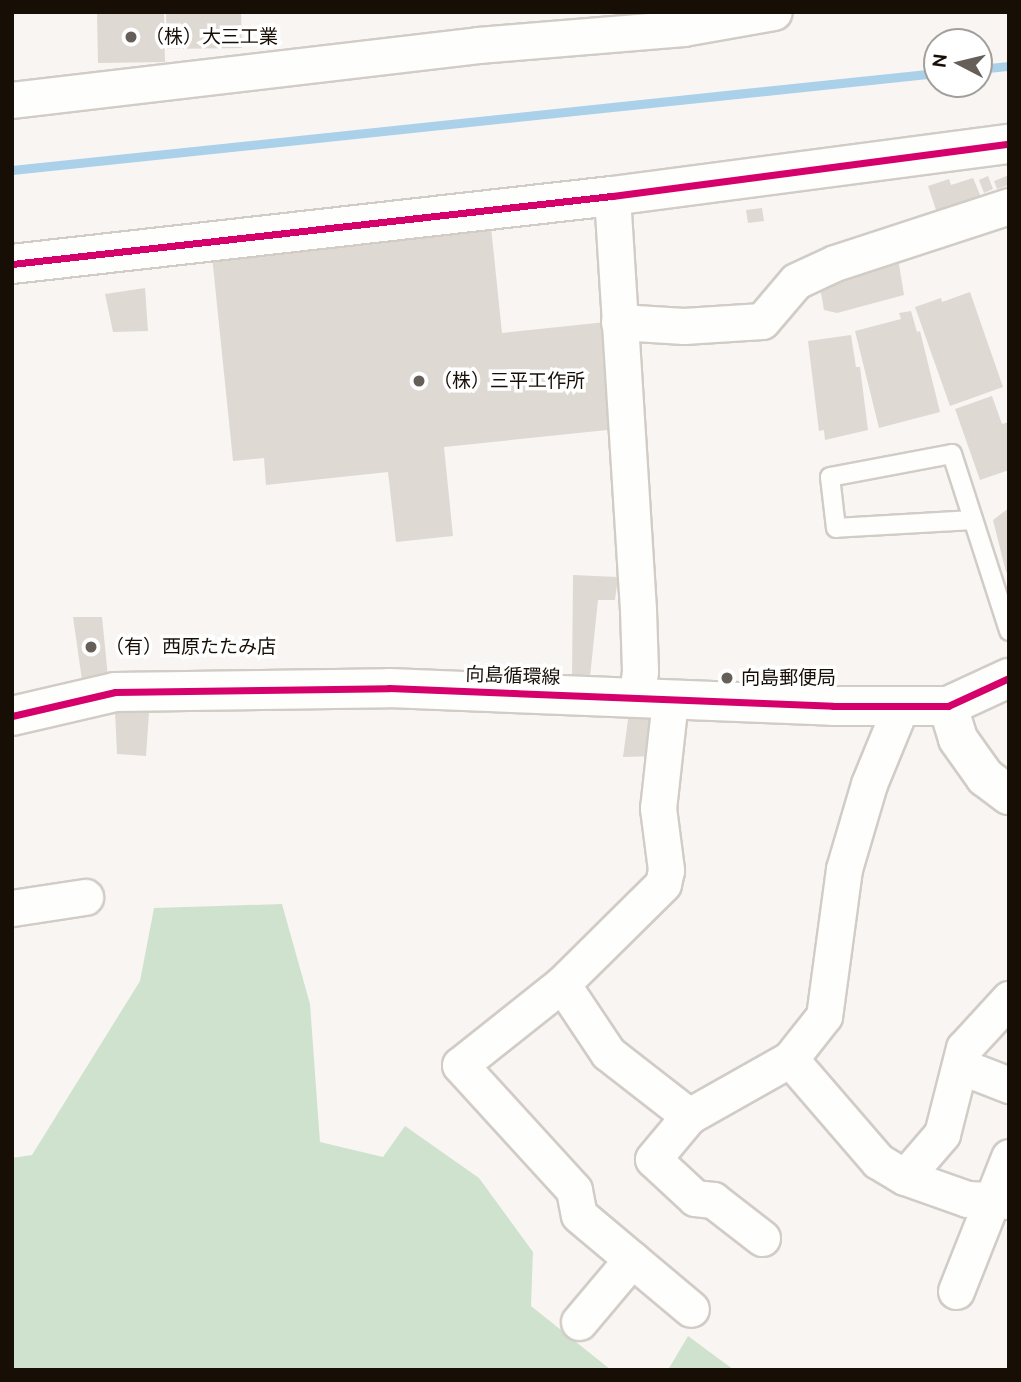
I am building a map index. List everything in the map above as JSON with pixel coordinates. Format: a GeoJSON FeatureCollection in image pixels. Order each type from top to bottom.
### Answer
{"type":"FeatureCollection","features":[{"type":"Feature","properties":{"kind":"main road"},"geometry":{"type":"LineString","coordinates":[[12,264],[612,196],[1009,144]]}},
{"type":"Feature","properties":{"kind":"main road","name":"向島循環線"},"geometry":{"type":"LineString","coordinates":[[12,716],[115,692],[389,688],[948,706],[1009,678]]}},
{"type":"Feature","properties":{"kind":"main road"},"geometry":{"type":"LineString","coordinates":[[948,706],[958,739],[985,777],[1009,795]]}},
{"type":"Feature","properties":{"kind":"street"},"geometry":{"type":"LineString","coordinates":[[12,100],[682,20],[774,12]]}},
{"type":"Feature","properties":{"kind":"street"},"geometry":{"type":"LineString","coordinates":[[612,196],[640,671],[653,698],[658,808],[666,870],[663,884],[562,984],[460,1065],[574,1190],[579,1215],[691,1308]]}},
{"type":"Feature","properties":{"kind":"street"},"geometry":{"type":"LineString","coordinates":[[619,322],[684,326],[762,321],[796,281],[806,276],[835,263],[1009,206]]}},
{"type":"Feature","properties":{"kind":"street"},"geometry":{"type":"LineString","coordinates":[[762,1238],[713,1200],[695,1198],[653,1159],[689,1116],[790,1059],[824,1016],[844,869],[869,784],[901,706]]}},
{"type":"Feature","properties":{"kind":"street"},"geometry":{"type":"LineString","coordinates":[[12,908],[85,897]]}},
{"type":"Feature","properties":{"kind":"street"},"geometry":{"type":"LineString","coordinates":[[562,984],[608,1054],[689,1116]]}},
{"type":"Feature","properties":{"kind":"street"},"geometry":{"type":"LineString","coordinates":[[905,1177],[942,1134],[964,1048],[1009,999]]}},
{"type":"Feature","properties":{"kind":"street"},"geometry":{"type":"LineString","coordinates":[[790,1059],[878,1161],[905,1177],[967,1199],[1000,1201]]}},
{"type":"Feature","properties":{"kind":"street"},"geometry":{"type":"LineString","coordinates":[[960,1066],[1009,1085]]}},
{"type":"Feature","properties":{"kind":"street"},"geometry":{"type":"LineString","coordinates":[[956,1291],[1000,1201],[1009,1157]]}},
{"type":"Feature","properties":{"kind":"street"},"geometry":{"type":"LineString","coordinates":[[579,1322],[632,1259]]}},
{"type":"Feature","properties":{"kind":"lane"},"geometry":{"type":"LineString","coordinates":[[973,520],[836,528],[830,477],[952,454],[1009,631]]}},
{"type":"Feature","properties":{"kind":"green space"},"geometry":{"type":"Polygon","coordinates":[[[282,904],[310,1004],[320,1142],[383,1157],[405,1126],[479,1178],[533,1252],[531,1306],[611,1370],[12,1370],[12,1158],[32,1155],[140,981],[154,908],[282,904]]]}},
{"type":"Feature","properties":{"kind":"green space"},"geometry":{"type":"Polygon","coordinates":[[[688,1336],[734,1370],[668,1370],[688,1336]]]}},
{"type":"Feature","properties":{"kind":"building","name":"（株）大三工業"},"geometry":{"type":"Polygon","coordinates":[[[97,12],[164,12],[165,62],[98,63],[97,12]]]}},
{"type":"Feature","properties":{"kind":"building"},"geometry":{"type":"Polygon","coordinates":[[[166,12],[241,12],[242,48],[167,49],[166,12]]]}},
{"type":"Feature","properties":{"kind":"building"},"geometry":{"type":"Polygon","coordinates":[[[1009,175],[1009,185],[997,189],[994,181],[1009,175]]]}},
{"type":"Feature","properties":{"kind":"building"},"geometry":{"type":"Polygon","coordinates":[[[988,176],[993,189],[984,193],[979,180],[988,176]]]}},
{"type":"Feature","properties":{"kind":"building"},"geometry":{"type":"Polygon","coordinates":[[[973,178],[981,197],[937,213],[928,186],[949,179],[951,185],[973,178]]]}},
{"type":"Feature","properties":{"kind":"building"},"geometry":{"type":"Polygon","coordinates":[[[762,208],[764,221],[748,223],[746,210],[762,208]]]}},
{"type":"Feature","properties":{"kind":"building","name":"（株）三平工作所"},"geometry":{"type":"Polygon","coordinates":[[[491,227],[502,333],[606,322],[617,429],[444,447],[453,536],[396,542],[388,472],[266,485],[264,458],[233,461],[212,256],[491,227]]]}},
{"type":"Feature","properties":{"kind":"building"},"geometry":{"type":"Polygon","coordinates":[[[897,252],[904,295],[837,313],[824,310],[818,277],[897,252]]]}},
{"type":"Feature","properties":{"kind":"building"},"geometry":{"type":"Polygon","coordinates":[[[145,288],[148,331],[113,332],[105,294],[145,288]]]}},
{"type":"Feature","properties":{"kind":"building"},"geometry":{"type":"Polygon","coordinates":[[[970,292],[1003,387],[950,406],[915,307],[941,298],[942,302],[970,292]]]}},
{"type":"Feature","properties":{"kind":"building"},"geometry":{"type":"Polygon","coordinates":[[[911,311],[917,332],[920,331],[940,412],[879,428],[855,331],[901,319],[899,313],[911,311]]]}},
{"type":"Feature","properties":{"kind":"building"},"geometry":{"type":"Polygon","coordinates":[[[851,335],[856,367],[860,367],[868,430],[825,440],[824,430],[819,431],[808,341],[851,335]]]}},
{"type":"Feature","properties":{"kind":"building"},"geometry":{"type":"Polygon","coordinates":[[[992,396],[1002,424],[1009,422],[1009,470],[980,480],[955,409],[992,396]]]}},
{"type":"Feature","properties":{"kind":"building"},"geometry":{"type":"Polygon","coordinates":[[[1009,508],[1009,571],[1006,572],[993,520],[1009,508]]]}},
{"type":"Feature","properties":{"kind":"building"},"geometry":{"type":"Polygon","coordinates":[[[573,575],[618,577],[615,600],[598,600],[590,677],[572,676],[573,575]]]}},
{"type":"Feature","properties":{"kind":"building","name":"（有）西原たたみ店"},"geometry":{"type":"Polygon","coordinates":[[[73,617],[102,617],[108,677],[82,680],[73,617]]]}},
{"type":"Feature","properties":{"kind":"building"},"geometry":{"type":"Polygon","coordinates":[[[115,711],[149,713],[146,756],[117,754],[115,711]]]}},
{"type":"Feature","properties":{"kind":"building"},"geometry":{"type":"Polygon","coordinates":[[[629,712],[662,715],[656,756],[623,757],[629,712]]]}},
{"type":"Feature","properties":{"kind":"waterway"},"geometry":{"type":"LineString","coordinates":[[993,68],[1009,66]]}},
{"type":"Feature","properties":{"kind":"waterway"},"geometry":{"type":"LineString","coordinates":[[12,170],[923,74]]}},
{"type":"Feature","properties":{"kind":"cycle path"},"geometry":{"type":"LineString","coordinates":[[12,264],[612,196],[1009,144]]}},
{"type":"Feature","properties":{"kind":"cycle path"},"geometry":{"type":"LineString","coordinates":[[12,716],[115,692],[389,688],[833,706],[948,706],[1009,678]]}},
{"type":"Feature","properties":{"kind":"place","name":"（株）大三工業"},"geometry":{"type":"Point","coordinates":[131,37]}},
{"type":"Feature","properties":{"kind":"place","name":"（株）三平工作所"},"geometry":{"type":"Point","coordinates":[419,381]}},
{"type":"Feature","properties":{"kind":"place","name":"（有）西原たたみ店"},"geometry":{"type":"Point","coordinates":[91,647]}},
{"type":"Feature","properties":{"kind":"place","name":"向島郵便局"},"geometry":{"type":"Point","coordinates":[727,678]}}]}
